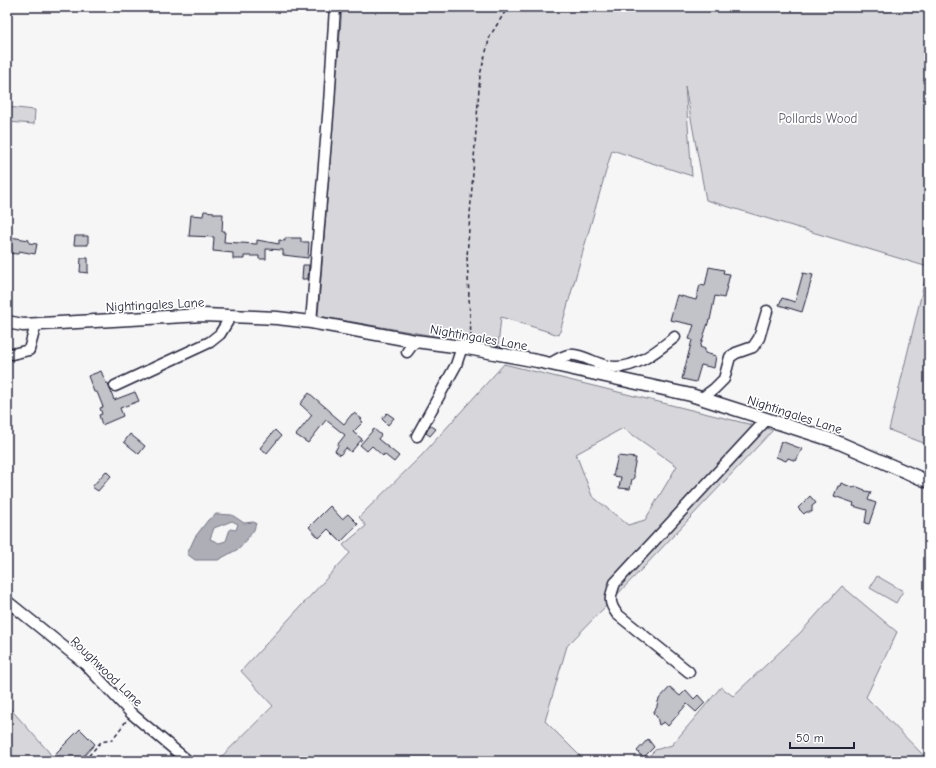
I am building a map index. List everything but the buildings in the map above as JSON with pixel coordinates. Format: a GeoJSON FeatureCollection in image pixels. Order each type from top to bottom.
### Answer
{"type":"FeatureCollection","features":[{"type":"Feature","properties":{"kind":"main road","name":"Nightingales Lane"},"geometry":{"type":"LineString","coordinates":[[7,322],[23,325],[203,315],[277,318],[311,322],[415,341],[466,344],[549,364],[691,394],[835,441],[929,482]]}},
{"type":"Feature","properties":{"kind":"street"},"geometry":{"type":"LineString","coordinates":[[311,322],[329,104],[335,7]]}},
{"type":"Feature","properties":{"kind":"street"},"geometry":{"type":"LineString","coordinates":[[702,398],[724,379],[730,358],[736,353],[753,347],[759,338],[767,311]]}},
{"type":"Feature","properties":{"kind":"street"},"geometry":{"type":"LineString","coordinates":[[116,386],[210,342],[220,334],[231,316]]}},
{"type":"Feature","properties":{"kind":"street"},"geometry":{"type":"LineString","coordinates":[[7,352],[12,354],[29,350],[36,324]]}},
{"type":"Feature","properties":{"kind":"street"},"geometry":{"type":"LineString","coordinates":[[549,364],[567,355],[574,355],[611,367],[623,366],[636,362],[655,352],[675,337]]}},
{"type":"Feature","properties":{"kind":"street"},"geometry":{"type":"LineString","coordinates":[[407,352],[415,341]]}},
{"type":"Feature","properties":{"kind":"street"},"geometry":{"type":"LineString","coordinates":[[417,436],[466,344]]}},
{"type":"Feature","properties":{"kind":"street"},"geometry":{"type":"LineString","coordinates":[[689,672],[617,614],[612,607],[611,596],[615,583],[767,419]]}},
{"type":"Feature","properties":{"kind":"street","name":"Roughwood Lane"},"geometry":{"type":"LineString","coordinates":[[7,601],[84,662],[132,714],[188,761]]}},
{"type":"Feature","properties":{"kind":"path"},"geometry":{"type":"LineString","coordinates":[[466,344],[467,257],[480,75],[490,36],[508,7]]}},
{"type":"Feature","properties":{"kind":"path"},"geometry":{"type":"LineString","coordinates":[[84,761],[101,742],[112,740],[132,714]]}},
{"type":"Feature","properties":{"kind":"green space","name":"Pollards Wood"},"geometry":{"type":"Polygon","coordinates":[[[342,7],[929,7],[929,445],[889,430],[928,267],[706,200],[685,86],[692,176],[612,150],[559,335],[501,317],[498,347],[318,316],[342,7]]]}},
{"type":"Feature","properties":{"kind":"green space"},"geometry":{"type":"Polygon","coordinates":[[[7,107],[35,110],[34,124],[7,122],[7,107]]]}},
{"type":"Feature","properties":{"kind":"green space"},"geometry":{"type":"Polygon","coordinates":[[[504,364],[773,430],[567,646],[545,721],[585,761],[217,761],[273,706],[241,671],[350,553],[343,545],[366,526],[359,517],[422,455],[504,364]],[[623,428],[576,454],[592,496],[628,525],[645,520],[677,466],[623,428]]]}},
{"type":"Feature","properties":{"kind":"green space"},"geometry":{"type":"Polygon","coordinates":[[[877,576],[903,591],[896,603],[870,588],[877,576]]]}},
{"type":"Feature","properties":{"kind":"green space"},"geometry":{"type":"Polygon","coordinates":[[[842,586],[897,632],[866,697],[929,761],[644,761],[655,750],[672,745],[721,687],[733,696],[801,632],[842,586]]]}},
{"type":"Feature","properties":{"kind":"green space"},"geometry":{"type":"Polygon","coordinates":[[[7,705],[48,751],[56,761],[7,761],[7,705]]]}},
{"type":"Feature","properties":{"kind":"shaded area"},"geometry":{"type":"Polygon","coordinates":[[[216,514],[232,515],[244,523],[256,523],[254,530],[240,548],[218,560],[195,560],[187,554],[195,537],[208,520],[216,514]],[[232,521],[214,528],[210,539],[219,543],[226,541],[230,529],[236,530],[238,524],[232,521]]]}}]}
